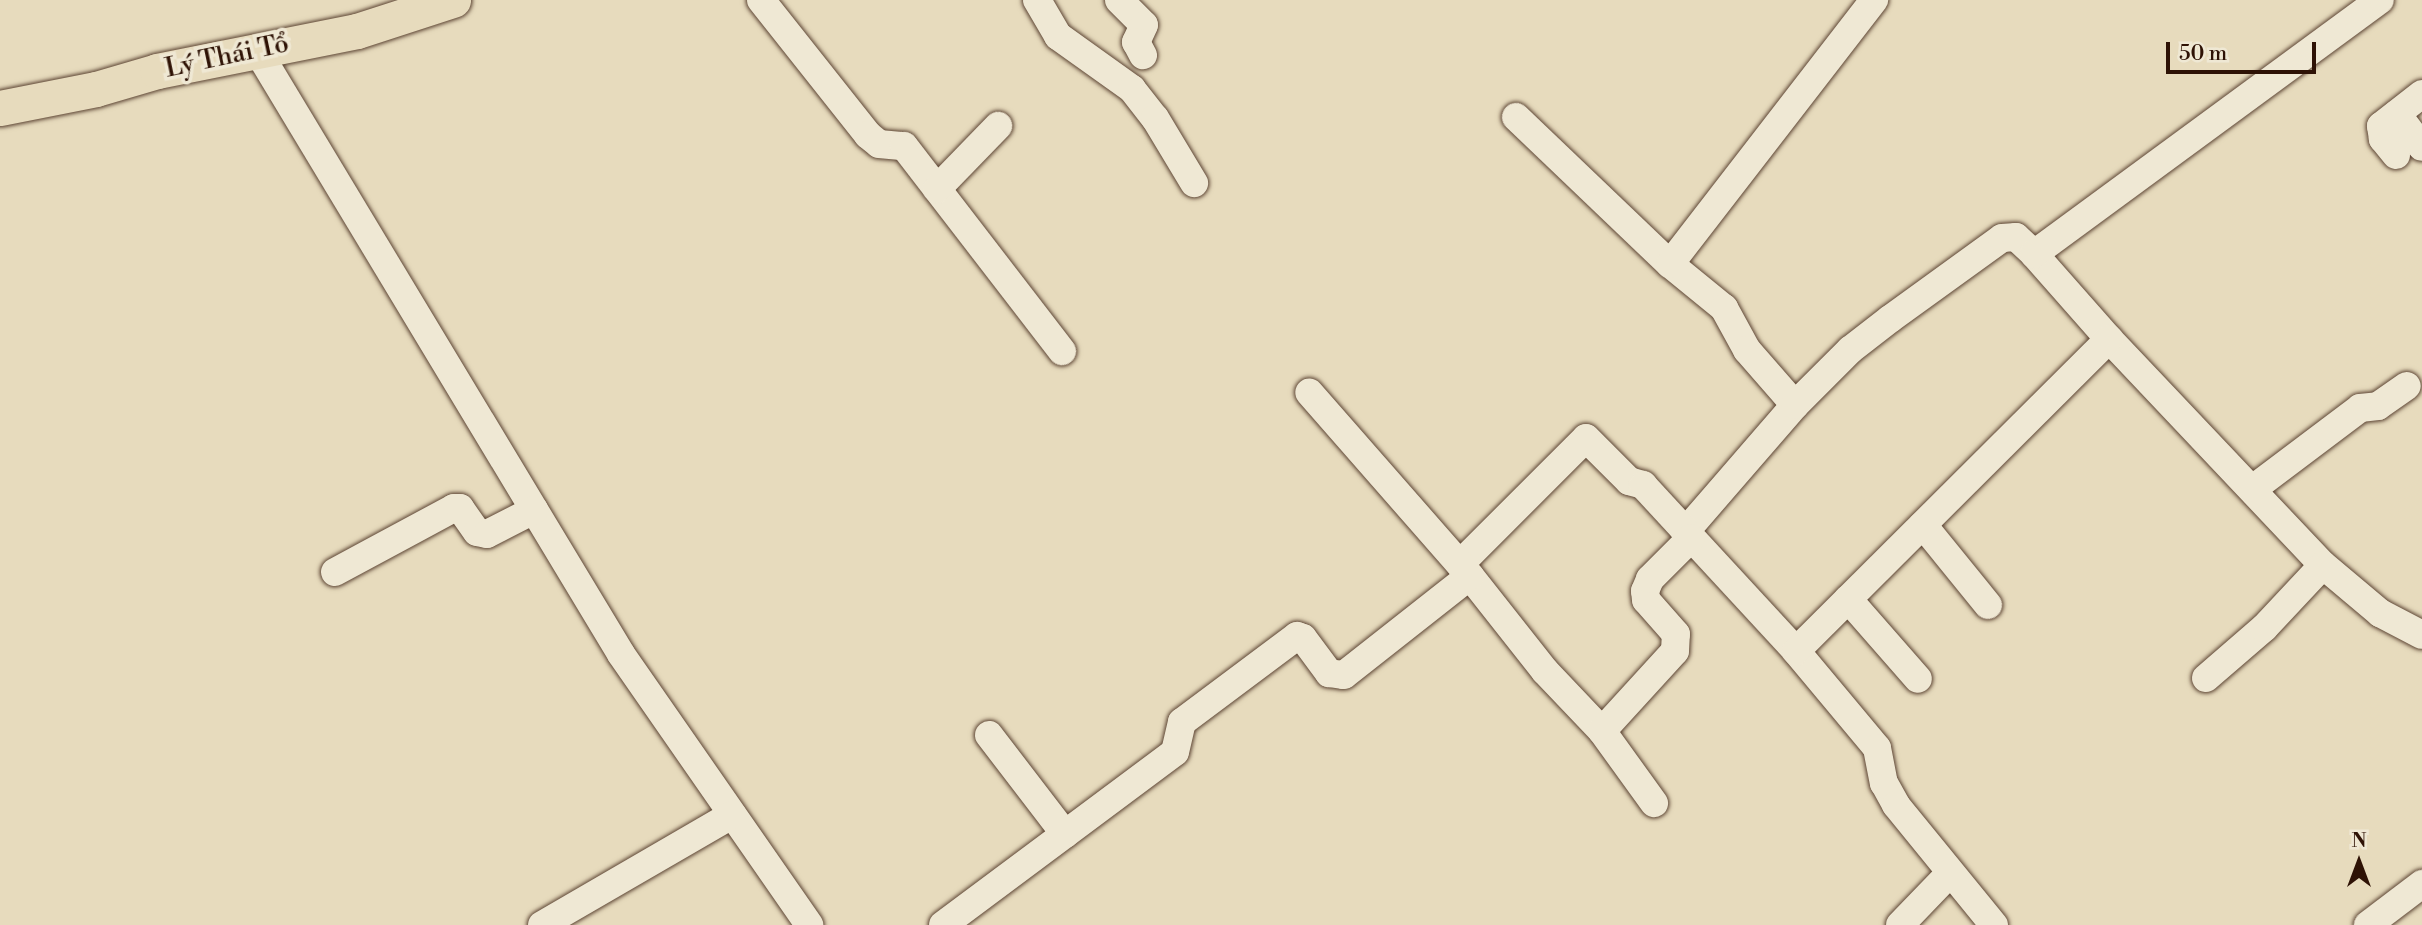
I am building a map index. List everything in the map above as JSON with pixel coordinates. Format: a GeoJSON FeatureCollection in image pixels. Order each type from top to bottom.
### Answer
{"type":"FeatureCollection","features":[{"type":"Feature","properties":{"kind":"main road","name":"Lý Thái Tổ"},"geometry":{"type":"LineString","coordinates":[[0,108],[257,50],[357,31],[432,4]]}},
{"type":"Feature","properties":{"kind":"street"},"geometry":{"type":"LineString","coordinates":[[761,0],[868,135],[879,144],[904,146],[1062,351]]}},
{"type":"Feature","properties":{"kind":"street"},"geometry":{"type":"LineString","coordinates":[[1037,0],[1058,37],[1132,89],[1155,118],[1194,183]]}},
{"type":"Feature","properties":{"kind":"street"},"geometry":{"type":"LineString","coordinates":[[1119,0],[1144,24],[1136,42],[1143,55]]}},
{"type":"Feature","properties":{"kind":"street"},"geometry":{"type":"LineString","coordinates":[[1670,264],[1874,0]]}},
{"type":"Feature","properties":{"kind":"street"},"geometry":{"type":"LineString","coordinates":[[2034,254],[2380,0]]}},
{"type":"Feature","properties":{"kind":"street"},"geometry":{"type":"LineString","coordinates":[[257,50],[621,654],[809,925]]}},
{"type":"Feature","properties":{"kind":"street"},"geometry":{"type":"LineString","coordinates":[[2409,151],[2397,114],[2422,94]]}},
{"type":"Feature","properties":{"kind":"street"},"geometry":{"type":"LineString","coordinates":[[1516,117],[1670,264],[1724,308],[1747,350],[1795,405]]}},
{"type":"Feature","properties":{"kind":"street"},"geometry":{"type":"LineString","coordinates":[[937,189],[998,126]]}},
{"type":"Feature","properties":{"kind":"street"},"geometry":{"type":"LineString","coordinates":[[1602,731],[1675,651],[1676,634],[1646,600],[1645,591],[1650,579],[1795,405],[1850,350],[2002,238],[2016,237],[2034,254],[2109,339],[2254,488],[2323,565],[2381,613],[2422,635]]}},
{"type":"Feature","properties":{"kind":"street"},"geometry":{"type":"LineString","coordinates":[[1796,651],[2109,339]]}},
{"type":"Feature","properties":{"kind":"street"},"geometry":{"type":"LineString","coordinates":[[2254,488],[2360,408],[2378,407],[2407,386]]}},
{"type":"Feature","properties":{"kind":"street"},"geometry":{"type":"LineString","coordinates":[[1309,392],[1465,570],[1545,671],[1602,731],[1654,803]]}},
{"type":"Feature","properties":{"kind":"street"},"geometry":{"type":"LineString","coordinates":[[943,925],[1175,752],[1182,722],[1297,636],[1303,638],[1329,673],[1344,675],[1465,570],[1586,438],[1629,481],[1642,484],[1796,651],[1877,748],[1884,783],[1896,805],[1994,925]]}},
{"type":"Feature","properties":{"kind":"street"},"geometry":{"type":"LineString","coordinates":[[335,572],[454,508],[460,508],[477,532],[487,534],[534,510]]}},
{"type":"Feature","properties":{"kind":"street"},"geometry":{"type":"LineString","coordinates":[[1923,525],[1988,605]]}},
{"type":"Feature","properties":{"kind":"street"},"geometry":{"type":"LineString","coordinates":[[2206,678],[2264,628],[2323,565]]}},
{"type":"Feature","properties":{"kind":"street"},"geometry":{"type":"LineString","coordinates":[[1848,599],[1918,679]]}},
{"type":"Feature","properties":{"kind":"street"},"geometry":{"type":"LineString","coordinates":[[989,735],[1065,834]]}},
{"type":"Feature","properties":{"kind":"street"},"geometry":{"type":"LineString","coordinates":[[542,925],[732,815]]}},
{"type":"Feature","properties":{"kind":"street"},"geometry":{"type":"LineString","coordinates":[[1900,925],[1950,873]]}},
{"type":"Feature","properties":{"kind":"street"},"geometry":{"type":"LineString","coordinates":[[2368,925],[2422,884]]}}]}
